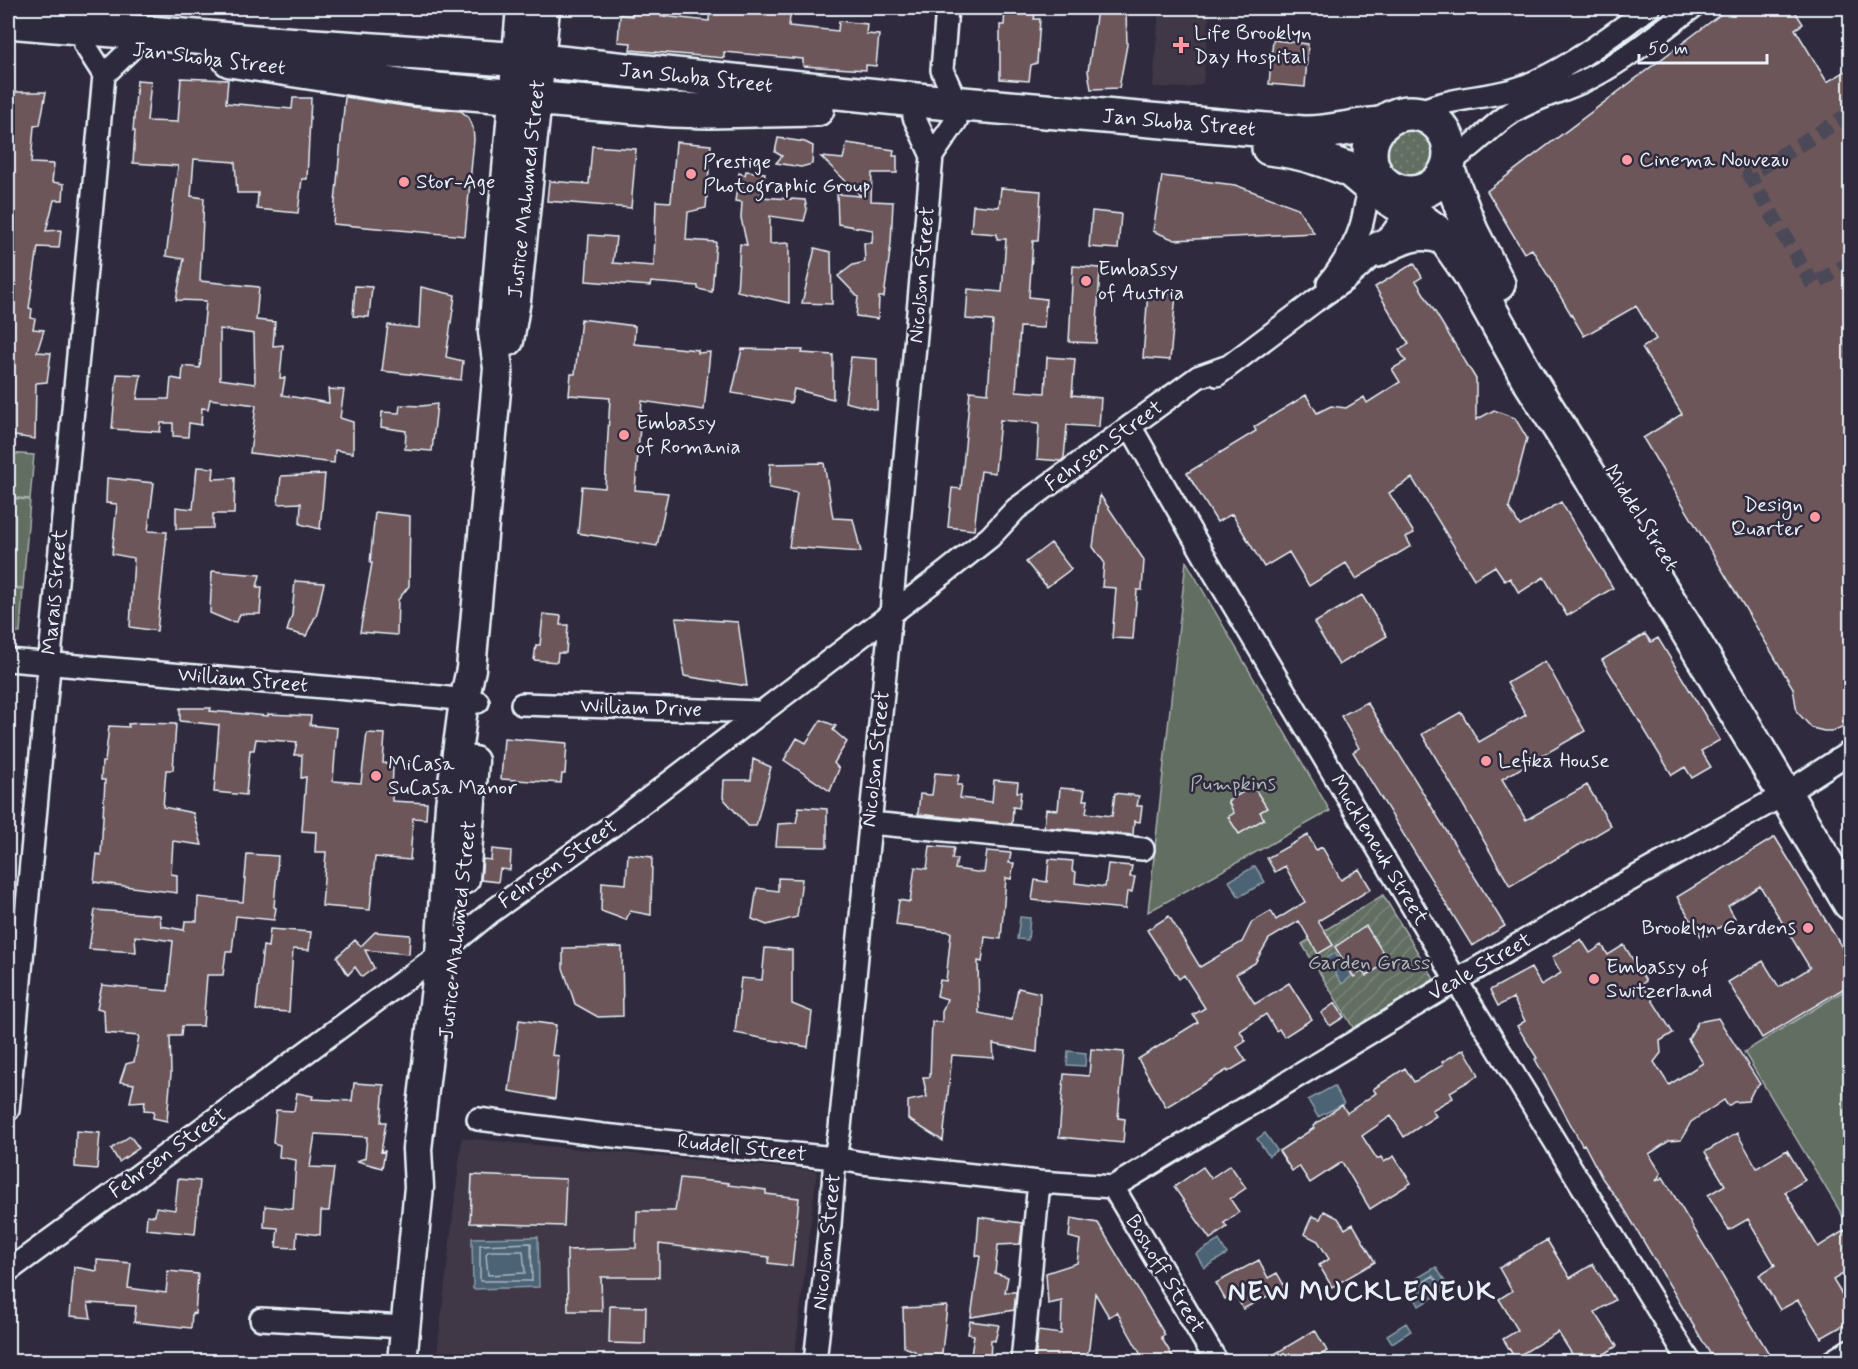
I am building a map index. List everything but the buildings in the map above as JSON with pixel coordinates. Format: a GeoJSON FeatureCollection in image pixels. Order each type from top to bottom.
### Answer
{"type":"FeatureCollection","features":[{"type":"Feature","properties":{"kind":"main road","name":"Justice Mahomed Street"},"geometry":{"type":"LineString","coordinates":[[402,1362],[419,1187],[417,1149],[450,946],[450,805],[471,702],[471,669],[498,368],[510,338],[525,79],[521,8]]}},
{"type":"Feature","properties":{"kind":"main road","name":"Justice Mahomed Street"},"geometry":{"type":"LineString","coordinates":[[525,79],[545,8]]}},
{"type":"Feature","properties":{"kind":"main road","name":"Jan Shoba Street"},"geometry":{"type":"LineString","coordinates":[[8,21],[328,46],[525,79],[672,110],[915,109],[1303,133],[1383,124]]}},
{"type":"Feature","properties":{"kind":"main road","name":"Jan Shoba Street"},"geometry":{"type":"LineString","coordinates":[[8,39],[88,27]]}},
{"type":"Feature","properties":{"kind":"main road","name":"Jan Shoba Street"},"geometry":{"type":"LineString","coordinates":[[123,29],[262,64],[372,83],[525,79]]}},
{"type":"Feature","properties":{"kind":"main road","name":"Jan Shoba Street"},"geometry":{"type":"LineString","coordinates":[[957,112],[1297,152],[1390,187]]}},
{"type":"Feature","properties":{"kind":"main road"},"geometry":{"type":"LineString","coordinates":[[1417,113],[1427,116],[1443,130],[1450,150],[1448,165],[1441,178],[1432,187],[1390,187],[1371,154],[1373,138],[1383,124],[1399,114],[1417,113]]}},
{"type":"Feature","properties":{"kind":"main road","name":"Middel Street"},"geometry":{"type":"LineString","coordinates":[[1448,165],[1471,231],[1509,305],[1656,545],[1719,640],[1851,903]]}},
{"type":"Feature","properties":{"kind":"main road","name":"Middel Street"},"geometry":{"type":"LineString","coordinates":[[1390,187],[1445,238],[1470,274],[1528,378],[1688,630],[1795,788],[1851,860]]}},
{"type":"Feature","properties":{"kind":"main road","name":"Middel Street"},"geometry":{"type":"LineString","coordinates":[[1390,187],[1441,220],[1466,259],[1470,274]]}},
{"type":"Feature","properties":{"kind":"main road"},"geometry":{"type":"LineString","coordinates":[[1377,250],[1416,233],[1435,234],[1445,238]]}},
{"type":"Feature","properties":{"kind":"street"},"geometry":{"type":"LineString","coordinates":[[948,8],[942,70],[957,112]]}},
{"type":"Feature","properties":{"kind":"street"},"geometry":{"type":"LineString","coordinates":[[1417,113],[1431,106],[1489,96],[1535,81],[1581,55],[1649,8]]}},
{"type":"Feature","properties":{"kind":"street"},"geometry":{"type":"LineString","coordinates":[[1448,165],[1511,113],[1583,82],[1602,71],[1692,8]]}},
{"type":"Feature","properties":{"kind":"street"},"geometry":{"type":"LineString","coordinates":[[88,27],[104,75]]}},
{"type":"Feature","properties":{"kind":"street"},"geometry":{"type":"LineString","coordinates":[[104,75],[123,29]]}},
{"type":"Feature","properties":{"kind":"street"},"geometry":{"type":"LineString","coordinates":[[915,109],[942,70]]}},
{"type":"Feature","properties":{"kind":"street","name":"Marais Street"},"geometry":{"type":"LineString","coordinates":[[8,1110],[104,75]]}},
{"type":"Feature","properties":{"kind":"street","name":"Nicolson Street"},"geometry":{"type":"LineString","coordinates":[[915,109],[932,156]]}},
{"type":"Feature","properties":{"kind":"street","name":"Nicolson Street"},"geometry":{"type":"LineString","coordinates":[[814,1362],[840,1128],[891,614],[932,156],[957,112]]}},
{"type":"Feature","properties":{"kind":"street","name":"Fehrsen Street"},"geometry":{"type":"LineString","coordinates":[[8,1271],[450,946],[491,912],[616,824],[990,537],[1034,512],[1133,431],[1207,384],[1226,367],[1345,280],[1377,250],[1390,187]]}},
{"type":"Feature","properties":{"kind":"street","name":"Fehrsen Street"},"geometry":{"type":"LineString","coordinates":[[1315,301],[1339,270],[1356,237],[1361,226],[1366,196],[1390,187]]}},
{"type":"Feature","properties":{"kind":"street","name":"Muckleneuk Street"},"geometry":{"type":"LineString","coordinates":[[1133,431],[1215,574],[1456,980],[1690,1362]]}},
{"type":"Feature","properties":{"kind":"street","name":"William Street"},"geometry":{"type":"LineString","coordinates":[[8,660],[440,697],[471,702]]}},
{"type":"Feature","properties":{"kind":"street","name":"William Drive"},"geometry":{"type":"LineString","coordinates":[[522,704],[760,712]]}},
{"type":"Feature","properties":{"kind":"street","name":"Veale Street"},"geometry":{"type":"LineString","coordinates":[[1113,1187],[1456,980],[1614,888],[1795,788],[1851,752]]}},
{"type":"Feature","properties":{"kind":"street"},"geometry":{"type":"LineString","coordinates":[[870,824],[1143,849]]}},
{"type":"Feature","properties":{"kind":"street","name":"Ruddell Street"},"geometry":{"type":"LineString","coordinates":[[478,1119],[603,1135],[835,1158],[862,1163],[1039,1182],[1113,1187]]}},
{"type":"Feature","properties":{"kind":"street"},"geometry":{"type":"LineString","coordinates":[[1022,1362],[1039,1182]]}},
{"type":"Feature","properties":{"kind":"street","name":"Boshoff Street"},"geometry":{"type":"LineString","coordinates":[[1113,1187],[1217,1362]]}},
{"type":"Feature","properties":{"kind":"street"},"geometry":{"type":"LineString","coordinates":[[261,1318],[405,1327]]}},
{"type":"Feature","properties":{"kind":"street"},"geometry":{"type":"LineString","coordinates":[[1832,1362],[1851,1350]]}},
{"type":"Feature","properties":{"kind":"shaded area","name":"Life Brooklyn Day Hospital"},"geometry":{"type":"Polygon","coordinates":[[[1159,8],[1210,8],[1203,83],[1188,88],[1153,87],[1159,8]]]}},
{"type":"Feature","properties":{"kind":"shaded area"},"geometry":{"type":"Polygon","coordinates":[[[462,1138],[817,1171],[794,1361],[436,1362],[462,1138]]]}},
{"type":"Feature","properties":{"kind":"green space"},"geometry":{"type":"Polygon","coordinates":[[[1406,120],[1423,125],[1428,129],[1432,134],[1437,151],[1432,168],[1428,173],[1423,177],[1406,182],[1389,177],[1384,173],[1380,168],[1375,151],[1380,134],[1384,129],[1389,125],[1406,120]]]}},
{"type":"Feature","properties":{"kind":"green space"},"geometry":{"type":"Polygon","coordinates":[[[8,453],[34,455],[30,499],[8,497],[8,453]]]}},
{"type":"Feature","properties":{"kind":"green space"},"geometry":{"type":"Polygon","coordinates":[[[8,498],[30,500],[23,588],[8,587],[8,498]]]}},
{"type":"Feature","properties":{"kind":"green space","name":"Pumpkins"},"geometry":{"type":"Polygon","coordinates":[[[1186,561],[1330,811],[1148,912],[1186,561]]]}},
{"type":"Feature","properties":{"kind":"green space"},"geometry":{"type":"Polygon","coordinates":[[[8,588],[23,589],[20,633],[8,632],[8,588]]]}},
{"type":"Feature","properties":{"kind":"green space","name":"Garden Grass"},"geometry":{"type":"Polygon","coordinates":[[[1383,895],[1434,979],[1354,1029],[1302,944],[1383,895]]]}},
{"type":"Feature","properties":{"kind":"green space"},"geometry":{"type":"Polygon","coordinates":[[[1850,987],[1850,1228],[1744,1052],[1850,987]]]}},
{"type":"Feature","properties":{"kind":"water"},"geometry":{"type":"Polygon","coordinates":[[[1255,866],[1265,882],[1239,897],[1229,881],[1255,866]]]}},
{"type":"Feature","properties":{"kind":"water"},"geometry":{"type":"Polygon","coordinates":[[[1020,917],[1030,918],[1028,940],[1017,939],[1020,917]]]}},
{"type":"Feature","properties":{"kind":"water"},"geometry":{"type":"Polygon","coordinates":[[[1335,953],[1352,976],[1342,984],[1326,959],[1335,953]]]}},
{"type":"Feature","properties":{"kind":"water"},"geometry":{"type":"Polygon","coordinates":[[[1068,1051],[1086,1053],[1085,1066],[1067,1065],[1068,1051]]]}},
{"type":"Feature","properties":{"kind":"water"},"geometry":{"type":"Polygon","coordinates":[[[1334,1086],[1344,1104],[1318,1117],[1308,1100],[1334,1086]]]}},
{"type":"Feature","properties":{"kind":"water"},"geometry":{"type":"Polygon","coordinates":[[[1265,1133],[1277,1150],[1269,1156],[1257,1139],[1265,1133]]]}},
{"type":"Feature","properties":{"kind":"water"},"geometry":{"type":"Polygon","coordinates":[[[538,1237],[539,1287],[473,1289],[472,1238],[538,1237]]]}},
{"type":"Feature","properties":{"kind":"water"},"geometry":{"type":"Polygon","coordinates":[[[1219,1240],[1227,1254],[1204,1268],[1196,1254],[1219,1240]]]}},
{"type":"Feature","properties":{"kind":"water"},"geometry":{"type":"Polygon","coordinates":[[[1436,1267],[1449,1288],[1419,1306],[1407,1284],[1436,1267]]]}},
{"type":"Feature","properties":{"kind":"water"},"geometry":{"type":"Polygon","coordinates":[[[1406,1323],[1411,1331],[1392,1343],[1387,1335],[1406,1323]]]}},
{"type":"Feature","properties":{"kind":"tunnel"},"geometry":{"type":"LineString","coordinates":[[1850,114],[1749,175],[1813,285],[1850,263]]}},
{"type":"Feature","properties":{"kind":"place","name":"Life Brooklyn Day Hospital"},"geometry":{"type":"Point","coordinates":[1181,45]}},
{"type":"Feature","properties":{"kind":"place","name":"Cinema Nouveau"},"geometry":{"type":"Point","coordinates":[1627,160]}},
{"type":"Feature","properties":{"kind":"place","name":"Prestige Photographic Group"},"geometry":{"type":"Point","coordinates":[691,174]}},
{"type":"Feature","properties":{"kind":"place","name":"Stor-Age"},"geometry":{"type":"Point","coordinates":[404,182]}},
{"type":"Feature","properties":{"kind":"place","name":"Embassy of Austria"},"geometry":{"type":"Point","coordinates":[1086,281]}},
{"type":"Feature","properties":{"kind":"place","name":"Embassy of Romania"},"geometry":{"type":"Point","coordinates":[624,435]}},
{"type":"Feature","properties":{"kind":"place","name":"Design Quarter"},"geometry":{"type":"Point","coordinates":[1815,517]}},
{"type":"Feature","properties":{"kind":"place","name":"Lefika House"},"geometry":{"type":"Point","coordinates":[1486,761]}},
{"type":"Feature","properties":{"kind":"place","name":"MiCasa SuCasa Manor"},"geometry":{"type":"Point","coordinates":[376,776]}},
{"type":"Feature","properties":{"kind":"place","name":"Brooklyn Gardens"},"geometry":{"type":"Point","coordinates":[1808,928]}},
{"type":"Feature","properties":{"kind":"place","name":"Embassy of Switzerland"},"geometry":{"type":"Point","coordinates":[1594,979]}},
{"type":"Feature","properties":{"kind":"district","name":"NEW MUCKLENEUK"},"geometry":{"type":"Point","coordinates":[1362,1292]}}]}
